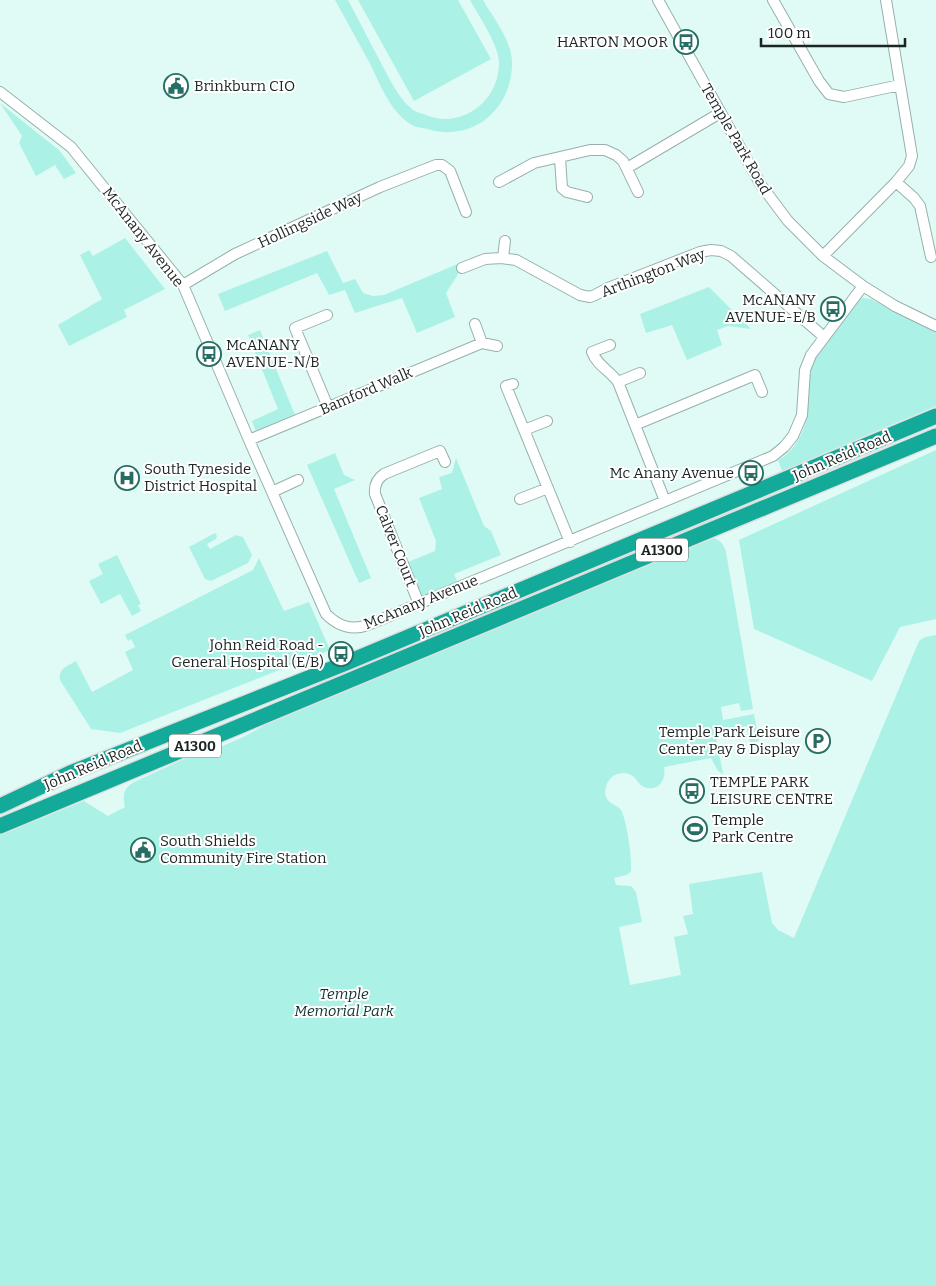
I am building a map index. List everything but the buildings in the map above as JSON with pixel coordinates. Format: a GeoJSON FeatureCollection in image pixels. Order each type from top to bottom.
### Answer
{"type":"FeatureCollection","features":[{"type":"Feature","properties":{"kind":"highway","name":"John Reid Road"},"geometry":{"type":"LineString","coordinates":[[0,806],[70,773],[355,659],[936,416]]}},
{"type":"Feature","properties":{"kind":"highway","name":"John Reid Road"},"geometry":{"type":"LineString","coordinates":[[0,826],[936,436]]}},
{"type":"Feature","properties":{"kind":"street"},"geometry":{"type":"LineString","coordinates":[[773,0],[829,94],[844,97],[900,85]]}},
{"type":"Feature","properties":{"kind":"street"},"geometry":{"type":"LineString","coordinates":[[823,256],[896,182],[909,166],[912,156],[886,0]]}},
{"type":"Feature","properties":{"kind":"street","name":"Temple Park Road"},"geometry":{"type":"LineString","coordinates":[[660,1],[761,185],[788,221],[823,256],[863,286],[895,306],[936,326]]}},
{"type":"Feature","properties":{"kind":"street","name":"McAnany Avenue"},"geometry":{"type":"LineString","coordinates":[[0,92],[71,147],[183,286],[326,614],[332,620],[346,627],[361,628],[773,456],[793,436],[802,415],[806,370],[811,355],[863,286]]}},
{"type":"Feature","properties":{"kind":"street"},"geometry":{"type":"LineString","coordinates":[[627,168],[720,113]]}},
{"type":"Feature","properties":{"kind":"street"},"geometry":{"type":"LineString","coordinates":[[499,182],[534,163],[590,150],[605,150],[623,161],[638,192]]}},
{"type":"Feature","properties":{"kind":"street"},"geometry":{"type":"LineString","coordinates":[[560,158],[562,188],[566,192],[586,197]]}},
{"type":"Feature","properties":{"kind":"street","name":"Hollingside Way"},"geometry":{"type":"LineString","coordinates":[[183,286],[244,250],[380,187],[430,167],[442,165],[450,171],[466,212]]}},
{"type":"Feature","properties":{"kind":"street"},"geometry":{"type":"LineString","coordinates":[[896,182],[920,206],[930,257]]}},
{"type":"Feature","properties":{"kind":"street"},"geometry":{"type":"LineString","coordinates":[[503,258],[505,241]]}},
{"type":"Feature","properties":{"kind":"street","name":"Arthington Way"},"geometry":{"type":"LineString","coordinates":[[462,268],[485,259],[503,258],[516,260],[580,295],[590,297],[608,288],[700,252],[721,251],[740,262],[824,338]]}},
{"type":"Feature","properties":{"kind":"street"},"geometry":{"type":"LineString","coordinates":[[327,315],[295,328],[328,407]]}},
{"type":"Feature","properties":{"kind":"street"},"geometry":{"type":"LineString","coordinates":[[475,324],[482,343],[497,346]]}},
{"type":"Feature","properties":{"kind":"street","name":"Bamford Walk"},"geometry":{"type":"LineString","coordinates":[[249,440],[482,343]]}},
{"type":"Feature","properties":{"kind":"street"},"geometry":{"type":"LineString","coordinates":[[610,345],[592,352],[596,363],[606,368],[618,382],[665,501]]}},
{"type":"Feature","properties":{"kind":"street"},"geometry":{"type":"LineString","coordinates":[[618,382],[640,373]]}},
{"type":"Feature","properties":{"kind":"street"},"geometry":{"type":"LineString","coordinates":[[635,425],[755,375],[762,392]]}},
{"type":"Feature","properties":{"kind":"street"},"geometry":{"type":"LineString","coordinates":[[513,384],[506,386],[570,542]]}},
{"type":"Feature","properties":{"kind":"street"},"geometry":{"type":"LineString","coordinates":[[524,430],[547,421]]}},
{"type":"Feature","properties":{"kind":"street","name":"Calver Court"},"geometry":{"type":"LineString","coordinates":[[419,604],[374,488],[380,477],[384,474],[440,451],[445,462]]}},
{"type":"Feature","properties":{"kind":"street"},"geometry":{"type":"LineString","coordinates":[[272,492],[298,480]]}},
{"type":"Feature","properties":{"kind":"street"},"geometry":{"type":"LineString","coordinates":[[520,499],[548,488]]}},
{"type":"Feature","properties":{"kind":"green space"},"geometry":{"type":"Polygon","coordinates":[[[335,0],[348,0],[390,80],[407,104],[416,112],[440,119],[465,115],[476,108],[486,99],[498,76],[498,55],[492,39],[470,0],[483,0],[506,39],[511,56],[510,81],[505,95],[497,108],[487,118],[475,126],[462,131],[447,132],[412,125],[404,120],[391,105],[335,0]]]}},
{"type":"Feature","properties":{"kind":"green space"},"geometry":{"type":"Polygon","coordinates":[[[358,0],[458,0],[491,59],[414,101],[358,0]]]}},
{"type":"Feature","properties":{"kind":"green space"},"geometry":{"type":"Polygon","coordinates":[[[0,103],[60,151],[76,173],[64,179],[55,165],[36,176],[19,143],[22,136],[0,103]]]}},
{"type":"Feature","properties":{"kind":"green space"},"geometry":{"type":"Polygon","coordinates":[[[125,238],[165,289],[124,310],[127,317],[69,346],[58,325],[102,299],[80,255],[89,250],[93,256],[125,238]]]}},
{"type":"Feature","properties":{"kind":"green space"},"geometry":{"type":"Polygon","coordinates":[[[327,251],[343,283],[355,279],[363,293],[373,296],[384,295],[460,263],[462,268],[446,293],[455,317],[417,333],[402,298],[355,313],[345,290],[329,295],[317,273],[225,311],[218,294],[327,251]]]}},
{"type":"Feature","properties":{"kind":"green space"},"geometry":{"type":"Polygon","coordinates":[[[709,287],[751,329],[728,326],[717,330],[722,345],[687,360],[672,325],[646,333],[640,314],[709,287]]]}},
{"type":"Feature","properties":{"kind":"green space"},"geometry":{"type":"Polygon","coordinates":[[[859,299],[871,299],[936,332],[936,406],[782,471],[778,460],[785,456],[795,445],[805,423],[809,380],[815,359],[824,344],[859,299]]]}},
{"type":"Feature","properties":{"kind":"green space"},"geometry":{"type":"Polygon","coordinates":[[[260,330],[295,415],[256,432],[252,421],[278,409],[248,335],[260,330]]]}},
{"type":"Feature","properties":{"kind":"green space"},"geometry":{"type":"Polygon","coordinates":[[[936,450],[936,619],[900,627],[872,681],[754,629],[739,540],[936,450]]]}},
{"type":"Feature","properties":{"kind":"green space"},"geometry":{"type":"Polygon","coordinates":[[[335,453],[344,475],[355,480],[334,489],[371,578],[359,583],[307,465],[335,453]]]}},
{"type":"Feature","properties":{"kind":"green space"},"geometry":{"type":"Polygon","coordinates":[[[456,458],[484,526],[491,531],[501,555],[454,574],[458,583],[423,598],[408,562],[435,551],[436,541],[419,498],[442,489],[439,477],[452,473],[456,458]]]}},
{"type":"Feature","properties":{"kind":"green space"},"geometry":{"type":"Polygon","coordinates":[[[215,533],[216,539],[207,544],[210,549],[236,535],[243,537],[252,555],[248,563],[211,581],[205,579],[189,547],[215,533]]]}},
{"type":"Feature","properties":{"kind":"green space","name":"Temple Memorial Park"},"geometry":{"type":"Polygon","coordinates":[[[709,537],[720,542],[726,552],[753,709],[741,711],[739,703],[721,707],[723,720],[754,714],[759,741],[750,743],[746,726],[715,732],[723,774],[718,771],[711,758],[664,767],[665,772],[662,781],[652,788],[642,786],[634,777],[625,773],[615,775],[607,783],[606,797],[621,810],[623,815],[631,858],[631,871],[627,875],[614,878],[616,885],[631,886],[636,892],[642,922],[619,927],[630,985],[681,975],[674,937],[688,934],[683,916],[693,914],[689,884],[762,872],[772,923],[778,930],[794,938],[919,641],[925,637],[936,635],[936,1286],[0,1286],[0,835],[84,801],[108,816],[125,807],[125,792],[134,782],[191,756],[209,752],[243,737],[262,727],[261,723],[709,537]]]}},
{"type":"Feature","properties":{"kind":"green space"},"geometry":{"type":"Polygon","coordinates":[[[117,555],[141,604],[138,605],[141,611],[132,616],[120,594],[101,604],[89,581],[103,574],[98,564],[117,555]]]}},
{"type":"Feature","properties":{"kind":"green space"},"geometry":{"type":"Polygon","coordinates":[[[259,558],[284,611],[309,602],[330,650],[120,733],[91,729],[60,680],[62,670],[76,661],[92,692],[133,670],[125,652],[135,647],[131,639],[128,641],[125,635],[253,570],[259,558]]]}},
{"type":"Feature","properties":{"kind":"place","name":"HARTON MOOR"},"geometry":{"type":"Point","coordinates":[686,42]}},
{"type":"Feature","properties":{"kind":"place","name":"Brinkburn CIO"},"geometry":{"type":"Point","coordinates":[176,86]}},
{"type":"Feature","properties":{"kind":"place","name":"McANANY AVENUE-E/B"},"geometry":{"type":"Point","coordinates":[833,309]}},
{"type":"Feature","properties":{"kind":"place","name":"McANANY AVENUE-N/B"},"geometry":{"type":"Point","coordinates":[209,354]}},
{"type":"Feature","properties":{"kind":"place","name":"Mc Anany Avenue"},"geometry":{"type":"Point","coordinates":[751,473]}},
{"type":"Feature","properties":{"kind":"place","name":"South Tyneside District Hospital"},"geometry":{"type":"Point","coordinates":[127,478]}},
{"type":"Feature","properties":{"kind":"place","name":"John Reid Road - General Hospital (E/B)"},"geometry":{"type":"Point","coordinates":[341,654]}},
{"type":"Feature","properties":{"kind":"place","name":"Temple Park Leisure Center Pay & Display"},"geometry":{"type":"Point","coordinates":[818,741]}},
{"type":"Feature","properties":{"kind":"place","name":"TEMPLE PARK LEISURE CENTRE"},"geometry":{"type":"Point","coordinates":[692,791]}},
{"type":"Feature","properties":{"kind":"place","name":"Temple Park Centre"},"geometry":{"type":"Point","coordinates":[695,829]}},
{"type":"Feature","properties":{"kind":"place","name":"South Shields Community Fire Station"},"geometry":{"type":"Point","coordinates":[143,850]}}]}
